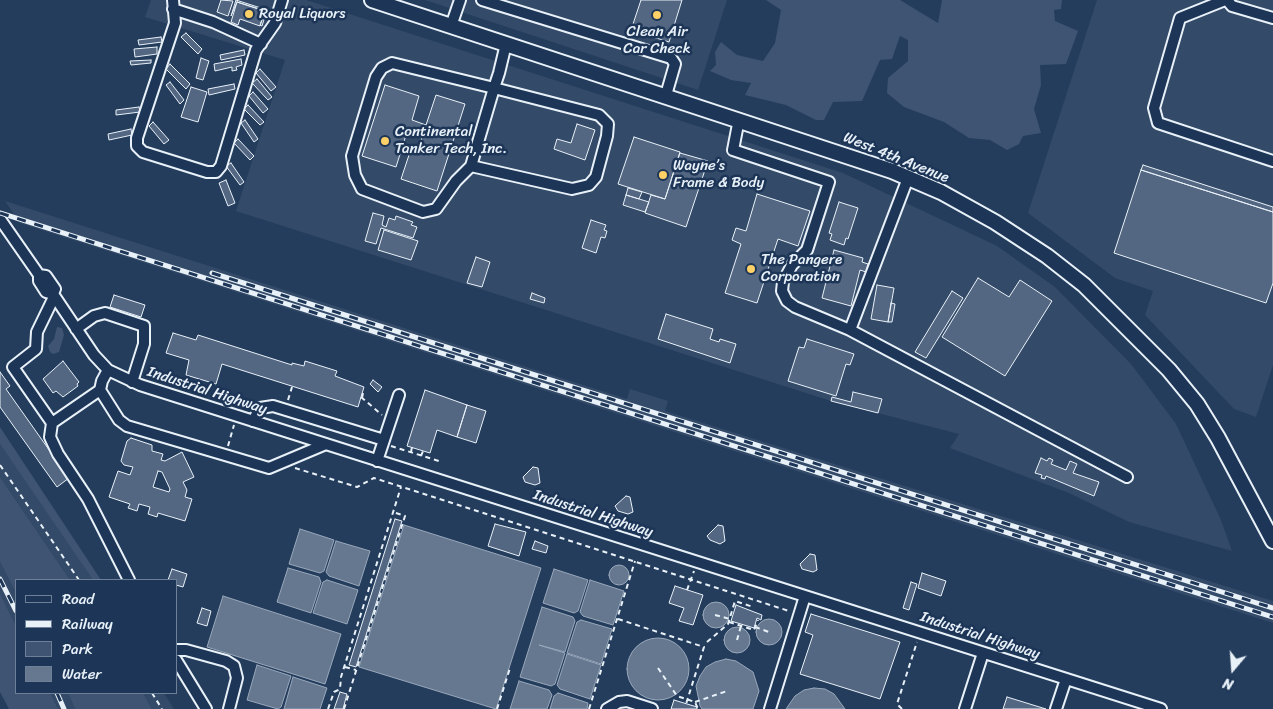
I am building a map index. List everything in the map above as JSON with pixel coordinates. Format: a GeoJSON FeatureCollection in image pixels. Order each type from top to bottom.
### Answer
{"type":"FeatureCollection","features":[{"type":"Feature","properties":{"kind":"main road","name":"West 4th Avenue"},"geometry":{"type":"LineString","coordinates":[[381,1],[451,26],[739,119],[908,178],[995,222],[1040,251],[1084,285],[1169,370],[1197,404],[1218,438],[1273,541]]}},
{"type":"Feature","properties":{"kind":"street"},"geometry":{"type":"LineString","coordinates":[[451,26],[460,0]]}},
{"type":"Feature","properties":{"kind":"street"},"geometry":{"type":"LineString","coordinates":[[482,0],[671,58],[675,64],[666,95]]}},
{"type":"Feature","properties":{"kind":"street"},"geometry":{"type":"LineString","coordinates":[[1273,18],[1232,6],[1226,0],[1180,18],[1154,108],[1158,123],[1273,162]]}},
{"type":"Feature","properties":{"kind":"street"},"geometry":{"type":"LineString","coordinates":[[173,4],[175,23],[137,138],[137,146],[143,152],[207,172],[216,172],[221,166],[256,50],[275,24],[279,1]]}},
{"type":"Feature","properties":{"kind":"street"},"geometry":{"type":"LineString","coordinates":[[173,4],[261,44]]}},
{"type":"Feature","properties":{"kind":"street"},"geometry":{"type":"LineString","coordinates":[[471,166],[572,190],[589,185],[596,177],[608,136],[608,124],[599,115],[494,88],[392,63],[382,68],[376,77],[352,156],[355,175],[362,189],[423,212],[436,209],[456,181],[471,166],[494,88],[506,44]]}},
{"type":"Feature","properties":{"kind":"street"},"geometry":{"type":"LineString","coordinates":[[739,119],[733,150],[829,182],[807,250],[792,265],[783,282],[782,291],[787,301],[795,307],[850,330],[1126,477]]}},
{"type":"Feature","properties":{"kind":"street"},"geometry":{"type":"LineString","coordinates":[[850,330],[908,178]]}},
{"type":"Feature","properties":{"kind":"street","name":"Industrial Highway"},"geometry":{"type":"LineString","coordinates":[[0,219],[39,275],[39,281],[47,293],[54,296],[108,370],[132,382],[1161,709]]}},
{"type":"Feature","properties":{"kind":"street"},"geometry":{"type":"LineString","coordinates":[[54,296],[37,332],[36,349],[13,367],[52,424],[50,437],[58,454],[88,499],[128,579]]}},
{"type":"Feature","properties":{"kind":"street"},"geometry":{"type":"LineString","coordinates":[[76,328],[94,316],[105,314],[144,326],[144,344],[132,382]]}},
{"type":"Feature","properties":{"kind":"street"},"geometry":{"type":"LineString","coordinates":[[52,424],[100,390],[108,370]]}},
{"type":"Feature","properties":{"kind":"street"},"geometry":{"type":"LineString","coordinates":[[100,390],[119,420],[124,424],[265,468],[273,468],[284,464],[326,444]]}},
{"type":"Feature","properties":{"kind":"street"},"geometry":{"type":"LineString","coordinates":[[377,461],[398,395]]}},
{"type":"Feature","properties":{"kind":"street"},"geometry":{"type":"LineString","coordinates":[[253,422],[257,411],[262,407],[273,406],[383,442]]}},
{"type":"Feature","properties":{"kind":"street"},"geometry":{"type":"LineString","coordinates":[[770,709],[805,596]]}},
{"type":"Feature","properties":{"kind":"street"},"geometry":{"type":"LineString","coordinates":[[178,650],[194,652],[226,661],[234,666],[237,678],[229,709]]}},
{"type":"Feature","properties":{"kind":"street"},"geometry":{"type":"LineString","coordinates":[[965,709],[983,653]]}},
{"type":"Feature","properties":{"kind":"street"},"geometry":{"type":"LineString","coordinates":[[178,663],[206,709]]}},
{"type":"Feature","properties":{"kind":"street"},"geometry":{"type":"LineString","coordinates":[[1056,709],[1066,679]]}},
{"type":"Feature","properties":{"kind":"street"},"geometry":{"type":"LineString","coordinates":[[607,709],[627,700],[652,709]]}},
{"type":"Feature","properties":{"kind":"path"},"geometry":{"type":"LineString","coordinates":[[285,410],[292,387]]}},
{"type":"Feature","properties":{"kind":"path"},"geometry":{"type":"LineString","coordinates":[[363,392],[361,397],[375,410],[391,419]]}},
{"type":"Feature","properties":{"kind":"path"},"geometry":{"type":"LineString","coordinates":[[225,456],[237,416]]}},
{"type":"Feature","properties":{"kind":"path"},"geometry":{"type":"LineString","coordinates":[[383,442],[442,462]]}},
{"type":"Feature","properties":{"kind":"path"},"geometry":{"type":"LineString","coordinates":[[411,452],[412,447]]}},
{"type":"Feature","properties":{"kind":"path"},"geometry":{"type":"LineString","coordinates":[[421,456],[423,451]]}},
{"type":"Feature","properties":{"kind":"path"},"geometry":{"type":"LineString","coordinates":[[284,464],[357,488],[374,478],[635,560],[794,613],[800,612]]}},
{"type":"Feature","properties":{"kind":"path"},"geometry":{"type":"LineString","coordinates":[[0,465],[78,579]]}},
{"type":"Feature","properties":{"kind":"path"},"geometry":{"type":"LineString","coordinates":[[328,709],[334,692],[340,689],[345,667],[401,487]]}},
{"type":"Feature","properties":{"kind":"path"},"geometry":{"type":"LineString","coordinates":[[344,709],[405,516],[393,512]]}},
{"type":"Feature","properties":{"kind":"path"},"geometry":{"type":"LineString","coordinates":[[589,709],[635,560]]}},
{"type":"Feature","properties":{"kind":"path"},"geometry":{"type":"LineString","coordinates":[[688,590],[696,562]]}},
{"type":"Feature","properties":{"kind":"path"},"geometry":{"type":"LineString","coordinates":[[707,642],[729,620],[735,602],[738,602],[740,595]]}},
{"type":"Feature","properties":{"kind":"path"},"geometry":{"type":"LineString","coordinates":[[738,602],[753,607]]}},
{"type":"Feature","properties":{"kind":"path"},"geometry":{"type":"LineString","coordinates":[[715,615],[741,627],[754,630],[758,620]]}},
{"type":"Feature","properties":{"kind":"path"},"geometry":{"type":"LineString","coordinates":[[617,619],[704,646],[686,704]]}},
{"type":"Feature","properties":{"kind":"path"},"geometry":{"type":"LineString","coordinates":[[737,640],[741,627]]}},
{"type":"Feature","properties":{"kind":"path"},"geometry":{"type":"LineString","coordinates":[[756,627],[769,632]]}},
{"type":"Feature","properties":{"kind":"path"},"geometry":{"type":"LineString","coordinates":[[345,667],[356,670]]}},
{"type":"Feature","properties":{"kind":"path"},"geometry":{"type":"LineString","coordinates":[[497,709],[510,668]]}},
{"type":"Feature","properties":{"kind":"path"},"geometry":{"type":"LineString","coordinates":[[658,668],[677,695],[687,699],[696,702],[727,691]]}},
{"type":"Feature","properties":{"kind":"path"},"geometry":{"type":"LineString","coordinates":[[153,694],[162,709]]}},
{"type":"Feature","properties":{"kind":"path"},"geometry":{"type":"LineString","coordinates":[[696,702],[698,709]]}},
{"type":"Feature","properties":{"kind":"shaded area"},"geometry":{"type":"Polygon","coordinates":[[[151,0],[306,0],[843,173],[997,246],[1055,287],[1131,364],[1176,424],[1221,520],[1232,551],[1129,522],[1069,493],[950,448],[959,434],[831,401],[236,211],[285,60],[145,17],[151,0]]]}},
{"type":"Feature","properties":{"kind":"shaded area"},"geometry":{"type":"Polygon","coordinates":[[[425,0],[727,0],[698,90],[425,0]]]}},
{"type":"Feature","properties":{"kind":"shaded area"},"geometry":{"type":"Polygon","coordinates":[[[1097,0],[1273,0],[1273,365],[1256,417],[1234,409],[1145,315],[1153,291],[1115,278],[1028,213],[1097,0]]]}},
{"type":"Feature","properties":{"kind":"shaded area"},"geometry":{"type":"Polygon","coordinates":[[[5,201],[627,399],[630,389],[668,401],[665,411],[1273,601],[1273,623],[20,223],[5,201]]]}},
{"type":"Feature","properties":{"kind":"shaded area"},"geometry":{"type":"Polygon","coordinates":[[[0,444],[92,579],[69,579],[0,477],[0,444]]]}},
{"type":"Feature","properties":{"kind":"shaded area"},"geometry":{"type":"Polygon","coordinates":[[[0,562],[15,591],[15,624],[0,593],[0,562]]]}},
{"type":"Feature","properties":{"kind":"shaded area"},"geometry":{"type":"Polygon","coordinates":[[[50,694],[68,694],[75,709],[58,709],[50,694]]]}},
{"type":"Feature","properties":{"kind":"shaded area"},"geometry":{"type":"Polygon","coordinates":[[[144,694],[165,694],[174,709],[152,709],[144,694]]]}},
{"type":"Feature","properties":{"kind":"green space"},"geometry":{"type":"Polygon","coordinates":[[[766,0],[900,0],[938,23],[942,0],[1062,0],[1061,9],[1054,10],[1055,21],[1078,31],[1066,64],[1040,65],[1041,85],[1034,109],[1041,133],[1023,136],[1019,144],[1007,150],[990,140],[969,138],[944,122],[904,107],[887,93],[888,78],[908,61],[908,40],[900,36],[892,59],[880,60],[862,101],[833,102],[824,120],[816,120],[786,105],[745,95],[751,83],[731,80],[710,71],[716,65],[715,52],[721,42],[737,55],[763,61],[775,43],[781,10],[766,0]]]}},
{"type":"Feature","properties":{"kind":"green space"},"geometry":{"type":"Polygon","coordinates":[[[57,327],[62,328],[64,335],[59,352],[53,354],[48,346],[54,339],[57,327]]]}},
{"type":"Feature","properties":{"kind":"green space"},"geometry":{"type":"Polygon","coordinates":[[[0,427],[100,579],[92,579],[0,444],[0,427]]]}},
{"type":"Feature","properties":{"kind":"green space"},"geometry":{"type":"Polygon","coordinates":[[[0,477],[69,579],[15,579],[15,591],[0,562],[0,477]]]}},
{"type":"Feature","properties":{"kind":"green space"},"geometry":{"type":"Polygon","coordinates":[[[0,593],[15,624],[15,694],[50,694],[58,709],[9,709],[0,692],[0,593]]]}},
{"type":"Feature","properties":{"kind":"green space"},"geometry":{"type":"Polygon","coordinates":[[[68,694],[144,694],[152,709],[75,709],[68,694]]]}},
{"type":"Feature","properties":{"kind":"water"},"geometry":{"type":"Polygon","coordinates":[[[404,525],[541,568],[496,709],[359,667],[404,525]]]}},
{"type":"Feature","properties":{"kind":"water"},"geometry":{"type":"Polygon","coordinates":[[[300,529],[334,540],[324,571],[320,573],[289,564],[300,529]]]}},
{"type":"Feature","properties":{"kind":"water"},"geometry":{"type":"Polygon","coordinates":[[[336,541],[370,551],[359,586],[329,576],[326,572],[336,541]]]}},
{"type":"Feature","properties":{"kind":"water"},"geometry":{"type":"Polygon","coordinates":[[[619,565],[626,568],[629,575],[626,582],[619,585],[612,582],[609,575],[612,568],[619,565]]]}},
{"type":"Feature","properties":{"kind":"water"},"geometry":{"type":"Polygon","coordinates":[[[288,568],[319,577],[321,582],[311,613],[277,602],[288,568]]]}},
{"type":"Feature","properties":{"kind":"water"},"geometry":{"type":"Polygon","coordinates":[[[554,569],[588,580],[578,611],[574,613],[543,603],[554,569]]]}},
{"type":"Feature","properties":{"kind":"water"},"geometry":{"type":"Polygon","coordinates":[[[327,580],[358,590],[347,624],[313,613],[323,582],[327,580]]]}},
{"type":"Feature","properties":{"kind":"water"},"geometry":{"type":"Polygon","coordinates":[[[590,580],[624,591],[613,625],[583,616],[580,612],[590,580]]]}},
{"type":"Feature","properties":{"kind":"water"},"geometry":{"type":"Polygon","coordinates":[[[223,596],[341,634],[325,684],[207,647],[223,596]]]}},
{"type":"Feature","properties":{"kind":"water"},"geometry":{"type":"Polygon","coordinates":[[[716,602],[725,606],[729,615],[725,624],[716,628],[707,624],[703,615],[707,606],[716,602]]]}},
{"type":"Feature","properties":{"kind":"water"},"geometry":{"type":"Polygon","coordinates":[[[542,607],[573,617],[575,621],[565,652],[539,645],[565,653],[555,684],[551,686],[520,677],[542,607]]]}},
{"type":"Feature","properties":{"kind":"water"},"geometry":{"type":"Polygon","coordinates":[[[769,619],[778,623],[782,632],[778,641],[769,645],[760,641],[756,632],[760,623],[769,619]]]}},
{"type":"Feature","properties":{"kind":"water"},"geometry":{"type":"Polygon","coordinates":[[[581,620],[612,629],[601,664],[567,653],[577,622],[581,620]]]}},
{"type":"Feature","properties":{"kind":"water"},"geometry":{"type":"Polygon","coordinates":[[[737,627],[746,631],[750,640],[746,649],[737,653],[728,649],[724,640],[728,631],[737,627]]]}},
{"type":"Feature","properties":{"kind":"water"},"geometry":{"type":"Polygon","coordinates":[[[652,638],[664,638],[680,647],[687,657],[689,669],[687,681],[680,691],[664,700],[652,700],[641,695],[632,686],[627,675],[627,663],[632,652],[641,643],[652,638]]]}},
{"type":"Feature","properties":{"kind":"water"},"geometry":{"type":"Polygon","coordinates":[[[567,654],[601,665],[590,699],[560,689],[557,685],[567,654]]]}},
{"type":"Feature","properties":{"kind":"water"},"geometry":{"type":"Polygon","coordinates":[[[726,659],[736,661],[753,672],[759,691],[753,709],[702,709],[700,706],[696,686],[700,676],[706,667],[726,659]]]}},
{"type":"Feature","properties":{"kind":"water"},"geometry":{"type":"Polygon","coordinates":[[[257,665],[291,676],[281,707],[278,709],[247,700],[257,665]]]}},
{"type":"Feature","properties":{"kind":"water"},"geometry":{"type":"Polygon","coordinates":[[[293,677],[327,688],[320,709],[284,709],[293,677]]]}},
{"type":"Feature","properties":{"kind":"water"},"geometry":{"type":"Polygon","coordinates":[[[519,681],[549,690],[552,695],[547,709],[510,709],[519,681]]]}},
{"type":"Feature","properties":{"kind":"water"},"geometry":{"type":"Polygon","coordinates":[[[814,688],[825,689],[834,694],[845,709],[786,709],[795,696],[804,690],[814,688]]]}},
{"type":"Feature","properties":{"kind":"water"},"geometry":{"type":"Polygon","coordinates":[[[558,693],[588,703],[587,709],[550,709],[554,696],[558,693]]]}},
{"type":"Feature","properties":{"kind":"building"},"geometry":{"type":"Polygon","coordinates":[[[221,0],[233,1],[228,16],[217,12],[221,0]]]}},
{"type":"Feature","properties":{"kind":"building"},"geometry":{"type":"Polygon","coordinates":[[[236,0],[267,10],[262,26],[260,25],[265,11],[237,2],[231,16],[236,0]]]}},
{"type":"Feature","properties":{"kind":"building","name":"Clean Air Car Check"},"geometry":{"type":"Polygon","coordinates":[[[641,0],[682,0],[669,42],[631,30],[641,0]]]}},
{"type":"Feature","properties":{"kind":"building","name":"Royal Liquors"},"geometry":{"type":"Polygon","coordinates":[[[237,2],[265,11],[260,26],[240,19],[238,25],[231,22],[237,2]]]}},
{"type":"Feature","properties":{"kind":"building"},"geometry":{"type":"Polygon","coordinates":[[[186,33],[202,49],[198,54],[181,37],[186,33]]]}},
{"type":"Feature","properties":{"kind":"building"},"geometry":{"type":"Polygon","coordinates":[[[161,37],[162,42],[139,45],[138,40],[161,37]]]}},
{"type":"Feature","properties":{"kind":"building"},"geometry":{"type":"Polygon","coordinates":[[[157,47],[157,54],[135,57],[134,49],[157,47]]]}},
{"type":"Feature","properties":{"kind":"building"},"geometry":{"type":"Polygon","coordinates":[[[244,50],[245,55],[221,60],[220,55],[244,50]]]}},
{"type":"Feature","properties":{"kind":"building"},"geometry":{"type":"Polygon","coordinates":[[[201,58],[209,61],[203,80],[196,78],[201,58]]]}},
{"type":"Feature","properties":{"kind":"building"},"geometry":{"type":"Polygon","coordinates":[[[241,59],[242,65],[236,67],[237,70],[232,71],[232,67],[215,71],[214,64],[241,59]]]}},
{"type":"Feature","properties":{"kind":"building"},"geometry":{"type":"Polygon","coordinates":[[[151,60],[151,63],[131,65],[130,61],[151,60]]]}},
{"type":"Feature","properties":{"kind":"building"},"geometry":{"type":"Polygon","coordinates":[[[170,64],[190,84],[186,89],[166,69],[170,64]]]}},
{"type":"Feature","properties":{"kind":"building"},"geometry":{"type":"Polygon","coordinates":[[[260,69],[276,87],[271,91],[256,73],[260,69]]]}},
{"type":"Feature","properties":{"kind":"building"},"geometry":{"type":"Polygon","coordinates":[[[257,79],[272,97],[268,100],[252,83],[257,79]]]}},
{"type":"Feature","properties":{"kind":"building"},"geometry":{"type":"Polygon","coordinates":[[[170,82],[184,100],[180,104],[166,85],[170,82]]]}},
{"type":"Feature","properties":{"kind":"building"},"geometry":{"type":"Polygon","coordinates":[[[234,84],[235,89],[209,95],[208,89],[234,84]]]}},
{"type":"Feature","properties":{"kind":"building","name":"Continental Tanker Tech, Inc."},"geometry":{"type":"Polygon","coordinates":[[[385,85],[419,96],[412,120],[426,125],[436,95],[465,104],[437,191],[401,179],[412,146],[419,148],[422,137],[407,132],[396,167],[362,156],[385,85]]]}},
{"type":"Feature","properties":{"kind":"building"},"geometry":{"type":"Polygon","coordinates":[[[191,87],[207,92],[198,122],[181,117],[191,87]]]}},
{"type":"Feature","properties":{"kind":"building"},"geometry":{"type":"Polygon","coordinates":[[[253,92],[268,109],[263,113],[249,96],[253,92]]]}},
{"type":"Feature","properties":{"kind":"building"},"geometry":{"type":"Polygon","coordinates":[[[248,105],[264,122],[260,125],[244,109],[248,105]]]}},
{"type":"Feature","properties":{"kind":"building"},"geometry":{"type":"Polygon","coordinates":[[[139,107],[140,112],[116,115],[116,110],[139,107]]]}},
{"type":"Feature","properties":{"kind":"building"},"geometry":{"type":"Polygon","coordinates":[[[245,120],[258,139],[254,142],[241,123],[245,120]]]}},
{"type":"Feature","properties":{"kind":"building"},"geometry":{"type":"Polygon","coordinates":[[[153,122],[169,140],[164,144],[149,126],[153,122]]]}},
{"type":"Feature","properties":{"kind":"building"},"geometry":{"type":"Polygon","coordinates":[[[577,124],[595,130],[585,160],[554,149],[557,139],[571,143],[577,124]]]}},
{"type":"Feature","properties":{"kind":"building"},"geometry":{"type":"Polygon","coordinates":[[[131,129],[132,135],[109,140],[108,134],[131,129]]]}},
{"type":"Feature","properties":{"kind":"building"},"geometry":{"type":"Polygon","coordinates":[[[634,137],[680,152],[665,199],[618,184],[634,137]]]}},
{"type":"Feature","properties":{"kind":"building"},"geometry":{"type":"Polygon","coordinates":[[[238,139],[254,156],[250,160],[234,143],[238,139]]]}},
{"type":"Feature","properties":{"kind":"building"},"geometry":{"type":"Polygon","coordinates":[[[680,153],[708,161],[686,227],[645,213],[651,195],[665,199],[680,153]]]}},
{"type":"Feature","properties":{"kind":"building"},"geometry":{"type":"Polygon","coordinates":[[[231,163],[244,182],[240,185],[226,166],[231,163]]]}},
{"type":"Feature","properties":{"kind":"building"},"geometry":{"type":"Polygon","coordinates":[[[1143,165],[1273,207],[1273,212],[1141,170],[1143,165]]]}},
{"type":"Feature","properties":{"kind":"building"},"geometry":{"type":"Polygon","coordinates":[[[1141,170],[1273,212],[1273,283],[1266,303],[1114,253],[1141,170]]]}},
{"type":"Feature","properties":{"kind":"building"},"geometry":{"type":"Polygon","coordinates":[[[226,180],[235,203],[228,206],[219,183],[226,180]]]}},
{"type":"Feature","properties":{"kind":"building"},"geometry":{"type":"Polygon","coordinates":[[[628,188],[642,192],[639,199],[626,195],[628,188]]]}},
{"type":"Feature","properties":{"kind":"building","name":"The Pangere Corporation"},"geometry":{"type":"Polygon","coordinates":[[[757,194],[810,211],[798,246],[778,239],[757,303],[725,293],[741,244],[732,240],[736,228],[746,231],[757,194]]]}},
{"type":"Feature","properties":{"kind":"building"},"geometry":{"type":"Polygon","coordinates":[[[626,195],[649,202],[645,212],[623,205],[626,195]]]}},
{"type":"Feature","properties":{"kind":"building"},"geometry":{"type":"Polygon","coordinates":[[[839,202],[858,208],[848,239],[846,238],[844,245],[830,240],[832,234],[829,233],[839,202]]]}},
{"type":"Feature","properties":{"kind":"building"},"geometry":{"type":"Polygon","coordinates":[[[373,213],[384,216],[382,225],[386,227],[389,218],[395,220],[396,216],[413,222],[411,225],[417,227],[413,238],[381,228],[376,244],[365,241],[373,213]]]}},
{"type":"Feature","properties":{"kind":"building"},"geometry":{"type":"Polygon","coordinates":[[[591,220],[606,225],[604,230],[607,231],[605,238],[601,237],[596,253],[582,248],[591,220]]]}},
{"type":"Feature","properties":{"kind":"building"},"geometry":{"type":"Polygon","coordinates":[[[384,230],[418,241],[411,260],[378,250],[384,230]]]}},
{"type":"Feature","properties":{"kind":"building"},"geometry":{"type":"Polygon","coordinates":[[[834,250],[863,258],[862,262],[868,264],[866,272],[860,270],[851,306],[822,298],[834,250]]]}},
{"type":"Feature","properties":{"kind":"building"},"geometry":{"type":"Polygon","coordinates":[[[476,257],[490,262],[482,287],[467,283],[476,257]]]}},
{"type":"Feature","properties":{"kind":"building"},"geometry":{"type":"Polygon","coordinates":[[[978,278],[1009,297],[1020,280],[1052,301],[1005,376],[942,337],[978,278]]]}},
{"type":"Feature","properties":{"kind":"building"},"geometry":{"type":"Polygon","coordinates":[[[877,285],[894,288],[888,322],[871,319],[877,285]]]}},
{"type":"Feature","properties":{"kind":"building"},"geometry":{"type":"Polygon","coordinates":[[[952,291],[963,298],[926,358],[915,352],[952,291]]]}},
{"type":"Feature","properties":{"kind":"building"},"geometry":{"type":"Polygon","coordinates":[[[532,293],[545,298],[544,303],[530,299],[532,293]]]}},
{"type":"Feature","properties":{"kind":"building"},"geometry":{"type":"Polygon","coordinates":[[[114,295],[145,305],[141,317],[110,307],[114,295]]]}},
{"type":"Feature","properties":{"kind":"building"},"geometry":{"type":"Polygon","coordinates":[[[891,303],[895,304],[892,322],[888,322],[891,303]]]}},
{"type":"Feature","properties":{"kind":"building"},"geometry":{"type":"Polygon","coordinates":[[[666,314],[713,329],[710,339],[719,342],[720,339],[736,344],[730,363],[658,339],[666,314]]]}},
{"type":"Feature","properties":{"kind":"building"},"geometry":{"type":"Polygon","coordinates":[[[173,333],[196,340],[198,335],[292,365],[292,363],[304,366],[305,361],[337,371],[335,376],[364,387],[358,407],[222,364],[216,384],[186,375],[189,360],[166,353],[173,333]]]}},
{"type":"Feature","properties":{"kind":"building"},"geometry":{"type":"Polygon","coordinates":[[[807,339],[854,354],[850,365],[846,364],[836,396],[788,381],[799,347],[804,348],[807,339]]]}},
{"type":"Feature","properties":{"kind":"building"},"geometry":{"type":"Polygon","coordinates":[[[63,361],[79,382],[78,386],[63,397],[56,391],[53,393],[43,379],[63,361]]]}},
{"type":"Feature","properties":{"kind":"building"},"geometry":{"type":"Polygon","coordinates":[[[0,372],[10,386],[6,389],[69,478],[57,487],[0,407],[0,372]]]}},
{"type":"Feature","properties":{"kind":"building"},"geometry":{"type":"Polygon","coordinates":[[[373,380],[382,387],[378,392],[370,384],[373,380]]]}},
{"type":"Feature","properties":{"kind":"building"},"geometry":{"type":"Polygon","coordinates":[[[425,390],[467,405],[457,437],[437,430],[430,453],[407,446],[425,390]]]}},
{"type":"Feature","properties":{"kind":"building"},"geometry":{"type":"Polygon","coordinates":[[[853,392],[882,399],[878,413],[831,401],[832,397],[851,402],[853,392]]]}},
{"type":"Feature","properties":{"kind":"building"},"geometry":{"type":"Polygon","coordinates":[[[467,405],[486,411],[476,443],[457,437],[467,405]]]}},
{"type":"Feature","properties":{"kind":"building"},"geometry":{"type":"Polygon","coordinates":[[[131,438],[152,445],[152,451],[163,454],[161,460],[165,461],[182,452],[194,477],[183,482],[187,490],[185,497],[192,499],[185,521],[158,513],[157,517],[148,514],[150,507],[139,504],[137,511],[128,508],[130,504],[109,497],[118,471],[130,475],[133,467],[124,465],[121,461],[127,441],[131,438]],[[158,471],[153,487],[169,492],[170,489],[162,472],[158,471]]]}},
{"type":"Feature","properties":{"kind":"building"},"geometry":{"type":"Polygon","coordinates":[[[1041,458],[1047,461],[1049,458],[1053,460],[1051,464],[1066,470],[1070,461],[1077,464],[1073,473],[1099,482],[1094,496],[1046,476],[1045,479],[1041,478],[1042,475],[1035,473],[1041,458]]]}},
{"type":"Feature","properties":{"kind":"building"},"geometry":{"type":"Polygon","coordinates":[[[533,467],[538,468],[540,483],[535,485],[525,482],[523,477],[533,467]]]}},
{"type":"Feature","properties":{"kind":"building"},"geometry":{"type":"Polygon","coordinates":[[[626,496],[630,497],[633,512],[628,514],[618,511],[615,506],[626,496]]]}},
{"type":"Feature","properties":{"kind":"building"},"geometry":{"type":"Polygon","coordinates":[[[395,519],[402,521],[356,667],[349,665],[395,519]]]}},
{"type":"Feature","properties":{"kind":"building"},"geometry":{"type":"Polygon","coordinates":[[[495,524],[526,532],[519,556],[488,546],[495,524]]]}},
{"type":"Feature","properties":{"kind":"building"},"geometry":{"type":"Polygon","coordinates":[[[718,525],[723,526],[725,541],[720,544],[710,540],[707,536],[718,525]]]}},
{"type":"Feature","properties":{"kind":"building"},"geometry":{"type":"Polygon","coordinates":[[[535,541],[548,546],[546,553],[532,549],[535,541]]]}},
{"type":"Feature","properties":{"kind":"building"},"geometry":{"type":"Polygon","coordinates":[[[810,554],[815,555],[817,570],[813,572],[802,569],[800,564],[810,554]]]}},
{"type":"Feature","properties":{"kind":"building"},"geometry":{"type":"Polygon","coordinates":[[[172,569],[187,574],[183,587],[178,586],[178,579],[168,579],[172,569]]]}},
{"type":"Feature","properties":{"kind":"building"},"geometry":{"type":"Polygon","coordinates":[[[922,573],[946,581],[941,596],[918,588],[922,573]]]}},
{"type":"Feature","properties":{"kind":"building"},"geometry":{"type":"Polygon","coordinates":[[[911,582],[917,584],[909,610],[903,608],[911,582]]]}},
{"type":"Feature","properties":{"kind":"building"},"geometry":{"type":"Polygon","coordinates":[[[675,586],[703,595],[693,625],[679,621],[684,608],[669,603],[675,586]]]}},
{"type":"Feature","properties":{"kind":"building"},"geometry":{"type":"Polygon","coordinates":[[[736,605],[762,615],[761,620],[757,618],[754,628],[731,621],[736,605]]]}},
{"type":"Feature","properties":{"kind":"building"},"geometry":{"type":"Polygon","coordinates":[[[202,608],[211,611],[207,626],[197,623],[202,608]]]}},
{"type":"Feature","properties":{"kind":"building"},"geometry":{"type":"Polygon","coordinates":[[[811,614],[900,642],[880,699],[800,674],[813,635],[805,632],[811,614]]]}},
{"type":"Feature","properties":{"kind":"building"},"geometry":{"type":"Polygon","coordinates":[[[340,692],[347,694],[343,709],[334,709],[340,692]]]}},
{"type":"Feature","properties":{"kind":"building"},"geometry":{"type":"Polygon","coordinates":[[[1007,697],[1046,709],[1003,709],[1007,697]]]}},
{"type":"Feature","properties":{"kind":"building"},"geometry":{"type":"Polygon","coordinates":[[[674,700],[697,707],[697,709],[671,709],[674,700]]]}},
{"type":"Feature","properties":{"kind":"railway"},"geometry":{"type":"LineString","coordinates":[[0,213],[1273,617]]}},
{"type":"Feature","properties":{"kind":"railway"},"geometry":{"type":"LineString","coordinates":[[212,273],[1273,608]]}},
{"type":"Feature","properties":{"kind":"railway"},"geometry":{"type":"LineString","coordinates":[[0,579],[15,609]]}},
{"type":"Feature","properties":{"kind":"railway"},"geometry":{"type":"LineString","coordinates":[[57,694],[64,709]]}},
{"type":"Feature","properties":{"kind":"place","name":"Royal Liquors"},"geometry":{"type":"Point","coordinates":[249,14]}},
{"type":"Feature","properties":{"kind":"place","name":"Clean Air Car Check"},"geometry":{"type":"Point","coordinates":[657,15]}},
{"type":"Feature","properties":{"kind":"place","name":"Continental Tanker Tech, Inc."},"geometry":{"type":"Point","coordinates":[385,141]}},
{"type":"Feature","properties":{"kind":"place","name":"Wayne’s Frame & Body"},"geometry":{"type":"Point","coordinates":[663,175]}},
{"type":"Feature","properties":{"kind":"place","name":"The Pangere Corporation"},"geometry":{"type":"Point","coordinates":[751,269]}}]}
